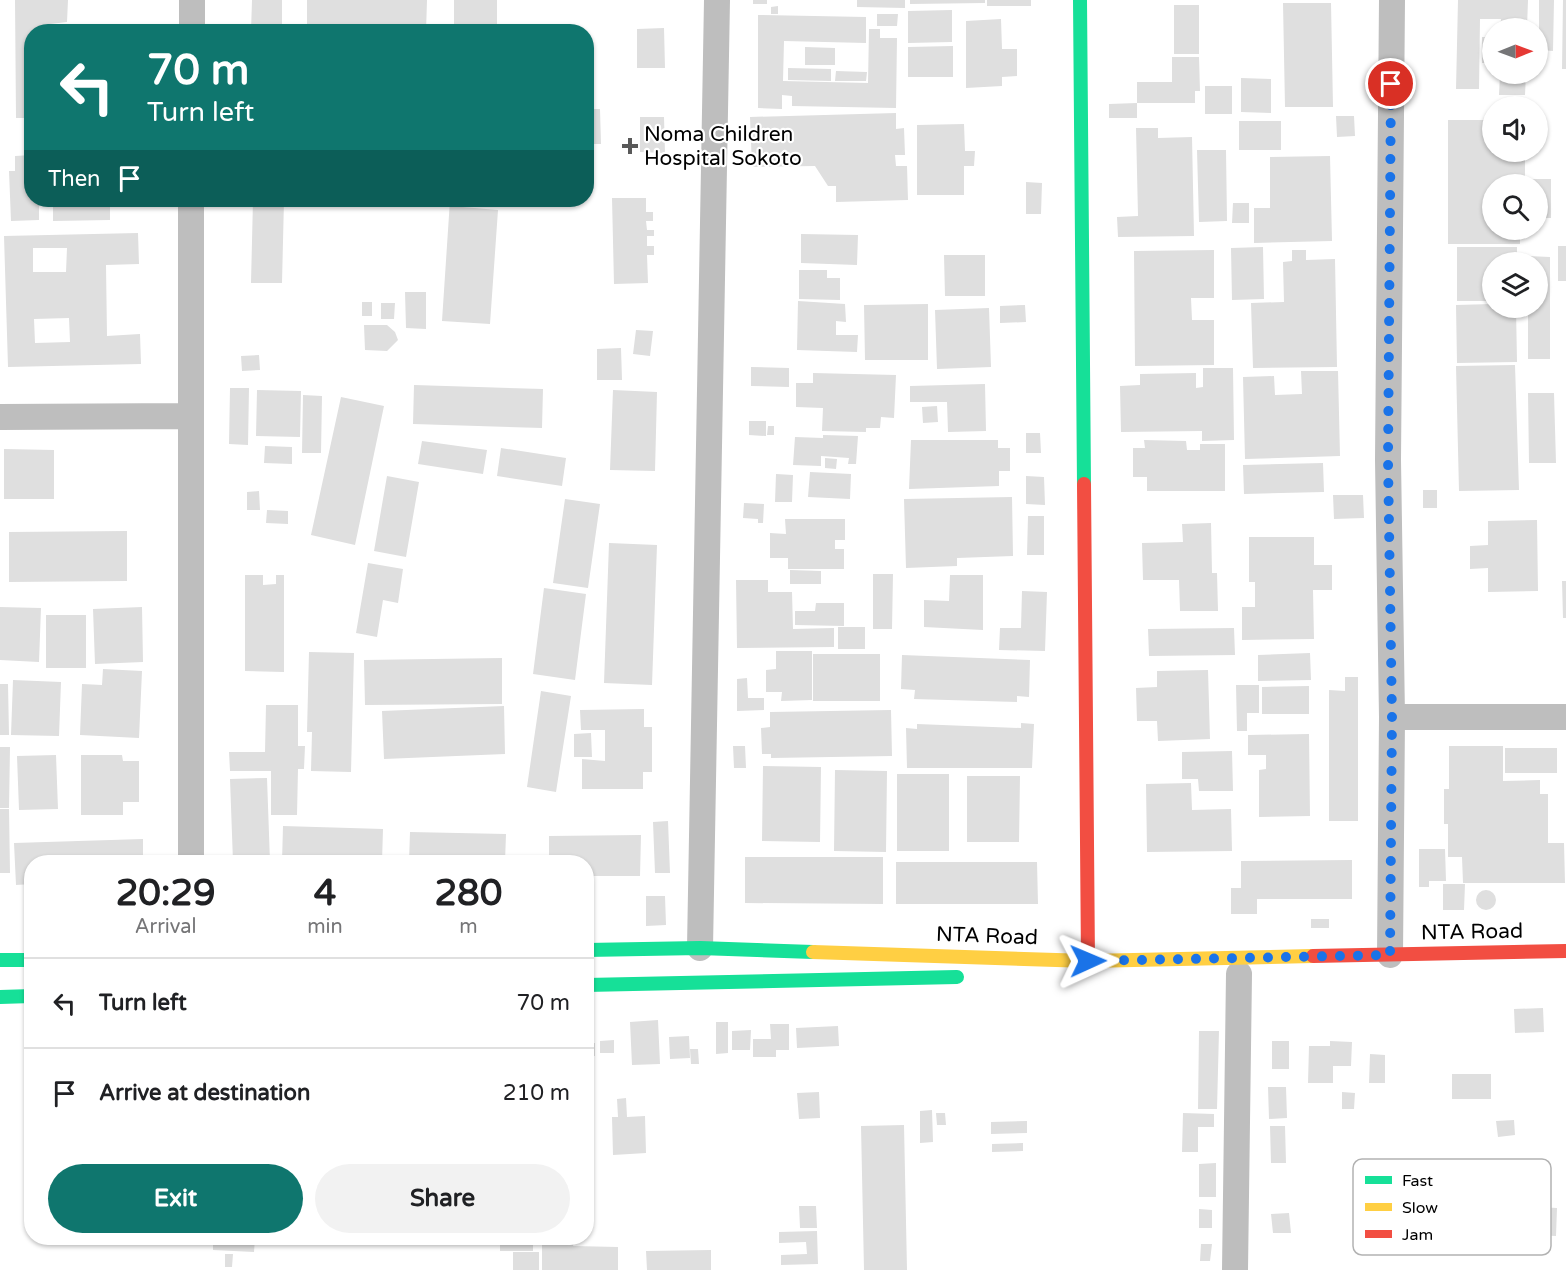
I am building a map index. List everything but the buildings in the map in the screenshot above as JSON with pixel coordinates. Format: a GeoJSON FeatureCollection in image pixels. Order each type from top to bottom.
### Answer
{"type":"FeatureCollection","features":[{"type":"Feature","properties":{"kind":"main road"},"geometry":{"type":"LineString","coordinates":[[1080,0],[1088,961]]}},
{"type":"Feature","properties":{"kind":"main road","name":"NTA Road"},"geometry":{"type":"LineString","coordinates":[[594,950],[700,948],[1088,961],[1566,951]]}},
{"type":"Feature","properties":{"kind":"main road"},"geometry":{"type":"LineString","coordinates":[[0,960],[24,960]]}},
{"type":"Feature","properties":{"kind":"main road","name":"NTA Road"},"geometry":{"type":"LineString","coordinates":[[594,985],[972,977]]}},
{"type":"Feature","properties":{"kind":"main road"},"geometry":{"type":"LineString","coordinates":[[0,997],[24,996]]}},
{"type":"Feature","properties":{"kind":"street"},"geometry":{"type":"LineString","coordinates":[[192,0],[192,24]]}},
{"type":"Feature","properties":{"kind":"street"},"geometry":{"type":"LineString","coordinates":[[700,948],[717,0]]}},
{"type":"Feature","properties":{"kind":"street"},"geometry":{"type":"LineString","coordinates":[[1390,955],[1392,717],[1388,460],[1392,0]]}},
{"type":"Feature","properties":{"kind":"street"},"geometry":{"type":"LineString","coordinates":[[191,207],[191,855]]}},
{"type":"Feature","properties":{"kind":"street"},"geometry":{"type":"LineString","coordinates":[[0,417],[191,416]]}},
{"type":"Feature","properties":{"kind":"street"},"geometry":{"type":"LineString","coordinates":[[1392,717],[1566,717]]}},
{"type":"Feature","properties":{"kind":"street"},"geometry":{"type":"LineString","coordinates":[[1235,1270],[1239,974]]}},
{"type":"Feature","properties":{"kind":"traffic: fast"},"geometry":{"type":"LineString","coordinates":[[1080,0],[1084,484]]}},
{"type":"Feature","properties":{"kind":"traffic: fast"},"geometry":{"type":"LineString","coordinates":[[594,950],[700,948],[813,952]]}},
{"type":"Feature","properties":{"kind":"traffic: fast"},"geometry":{"type":"LineString","coordinates":[[0,960],[24,960]]}},
{"type":"Feature","properties":{"kind":"traffic: fast"},"geometry":{"type":"LineString","coordinates":[[594,985],[957,977]]}},
{"type":"Feature","properties":{"kind":"traffic: fast"},"geometry":{"type":"LineString","coordinates":[[0,997],[24,996]]}},
{"type":"Feature","properties":{"kind":"traffic: slow"},"geometry":{"type":"LineString","coordinates":[[813,952],[1088,961],[1313,956]]}},
{"type":"Feature","properties":{"kind":"traffic: jam"},"geometry":{"type":"LineString","coordinates":[[1084,484],[1088,961]]}},
{"type":"Feature","properties":{"kind":"traffic: jam"},"geometry":{"type":"LineString","coordinates":[[1313,956],[1566,951]]}},
{"type":"Feature","properties":{"kind":"place","name":"Noma Children Hospital Sokoto"},"geometry":{"type":"Point","coordinates":[630,146]}},
{"type":"Feature","properties":{"kind":"route"},"geometry":{"type":"LineString","coordinates":[[1088,961],[1390,955],[1392,717],[1388,460],[1391,84]]}}]}
